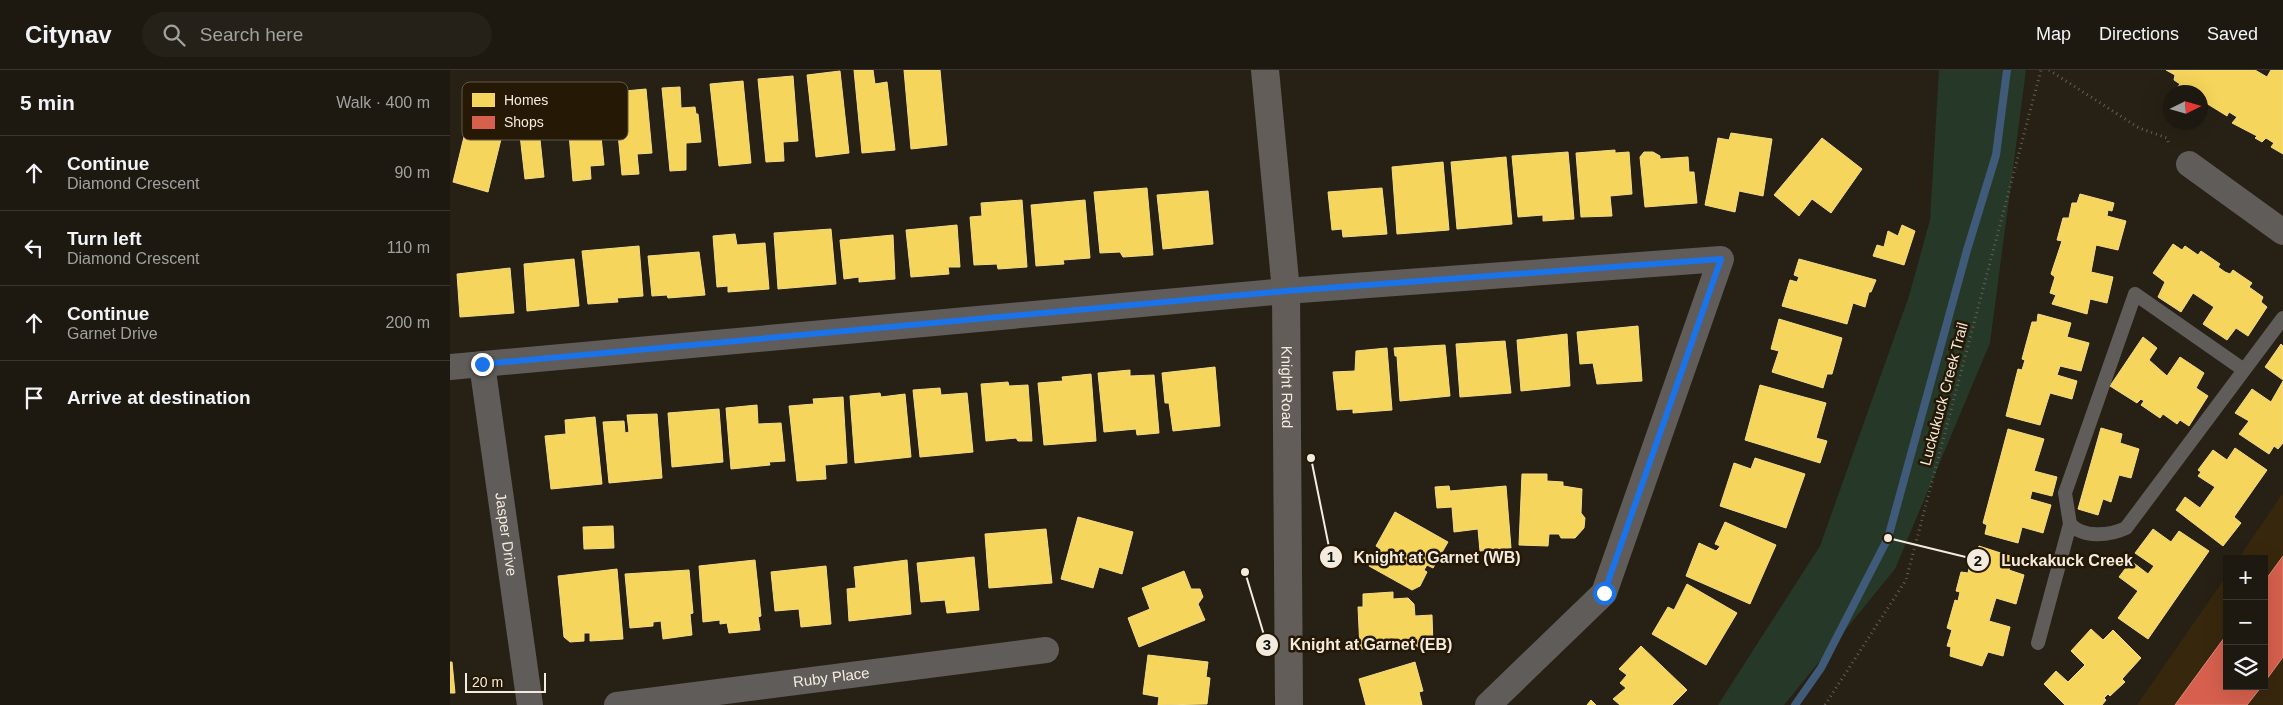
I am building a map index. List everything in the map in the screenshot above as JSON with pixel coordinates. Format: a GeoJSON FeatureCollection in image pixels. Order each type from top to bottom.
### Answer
{"type":"FeatureCollection","features":[{"type":"Feature","properties":{"kind":"street","name":"Knight Road"},"geometry":{"type":"LineString","coordinates":[[1265,70],[1286,291],[1289,705]]}},
{"type":"Feature","properties":{"kind":"street"},"geometry":{"type":"LineString","coordinates":[[2189,164],[2283,232]]}},
{"type":"Feature","properties":{"kind":"street"},"geometry":{"type":"LineString","coordinates":[[450,367],[1286,291],[1721,259],[1604,593],[1488,705]]}},
{"type":"Feature","properties":{"kind":"street","name":"Jasper Drive"},"geometry":{"type":"LineString","coordinates":[[482,364],[530,705]]}},
{"type":"Feature","properties":{"kind":"street","name":"Ruby Place"},"geometry":{"type":"LineString","coordinates":[[618,705],[1046,650]]}},
{"type":"Feature","properties":{"kind":"lane"},"geometry":{"type":"LineString","coordinates":[[2038,643],[2070,524],[2065,493],[2135,294],[2244,370]]}},
{"type":"Feature","properties":{"kind":"lane"},"geometry":{"type":"LineString","coordinates":[[2070,524],[2079,531],[2097,534],[2115,532],[2126,528],[2283,318]]}},
{"type":"Feature","properties":{"kind":"path","name":"Luckukuck Creek Trail"},"geometry":{"type":"LineString","coordinates":[[1825,705],[1906,580],[2041,70]]}},
{"type":"Feature","properties":{"kind":"path"},"geometry":{"type":"LineString","coordinates":[[2050,70],[2139,128],[2167,138],[2171,152],[2189,164]]}},
{"type":"Feature","properties":{"kind":"shaded area"},"geometry":{"type":"Polygon","coordinates":[[[2283,493],[2283,705],[2137,705],[2223,581],[2223,690],[2268,690],[2268,555],[2241,555],[2283,493]]]}},
{"type":"Feature","properties":{"kind":"green space"},"geometry":{"type":"Polygon","coordinates":[[[1939,70],[2026,70],[1990,343],[1895,569],[1784,705],[1718,705],[1820,546],[1909,296],[1930,220],[1939,70]]]}},
{"type":"Feature","properties":{"kind":"building: Homes"},"geometry":{"type":"Polygon","coordinates":[[[854,70],[873,70],[875,84],[887,82],[895,150],[862,153],[854,70]]]}},
{"type":"Feature","properties":{"kind":"building: Homes"},"geometry":{"type":"Polygon","coordinates":[[[904,70],[940,70],[947,145],[911,149],[904,70]]]}},
{"type":"Feature","properties":{"kind":"building: Homes"},"geometry":{"type":"Polygon","coordinates":[[[2166,70],[2255,70],[2267,77],[2271,70],[2283,70],[2283,154],[2271,147],[2274,143],[2266,138],[2262,142],[2255,138],[2257,136],[2232,123],[2237,117],[2229,112],[2227,116],[2208,104],[2208,85],[2179,85],[2174,80],[2175,75],[2166,70]]]}},
{"type":"Feature","properties":{"kind":"building: Homes"},"geometry":{"type":"Polygon","coordinates":[[[840,71],[849,153],[816,157],[807,75],[840,71]]]}},
{"type":"Feature","properties":{"kind":"building: Homes"},"geometry":{"type":"Polygon","coordinates":[[[793,76],[798,141],[783,142],[784,161],[766,162],[758,79],[793,76]]]}},
{"type":"Feature","properties":{"kind":"building: Homes"},"geometry":{"type":"Polygon","coordinates":[[[743,81],[751,163],[719,166],[710,84],[743,81]]]}},
{"type":"Feature","properties":{"kind":"building: Homes"},"geometry":{"type":"Polygon","coordinates":[[[680,87],[681,108],[695,107],[696,114],[698,114],[701,142],[686,143],[686,170],[670,171],[662,88],[680,87]]]}},
{"type":"Feature","properties":{"kind":"building: Homes"},"geometry":{"type":"Polygon","coordinates":[[[646,89],[652,153],[637,154],[639,174],[622,175],[619,140],[628,140],[628,91],[646,89]]]}},
{"type":"Feature","properties":{"kind":"building: Homes"},"geometry":{"type":"Polygon","coordinates":[[[1731,133],[1772,139],[1763,196],[1739,191],[1735,212],[1705,205],[1718,138],[1729,140],[1731,133]]]}},
{"type":"Feature","properties":{"kind":"building: Homes"},"geometry":{"type":"Polygon","coordinates":[[[1822,138],[1862,169],[1831,213],[1812,199],[1799,216],[1774,195],[1822,138]]]}},
{"type":"Feature","properties":{"kind":"building: Homes"},"geometry":{"type":"Polygon","coordinates":[[[463,140],[501,140],[488,192],[453,182],[463,140]]]}},
{"type":"Feature","properties":{"kind":"building: Homes"},"geometry":{"type":"Polygon","coordinates":[[[521,140],[540,140],[544,177],[525,179],[521,140]]]}},
{"type":"Feature","properties":{"kind":"building: Homes"},"geometry":{"type":"Polygon","coordinates":[[[570,140],[601,140],[604,165],[590,166],[591,179],[573,181],[570,140]]]}},
{"type":"Feature","properties":{"kind":"building: Homes"},"geometry":{"type":"Polygon","coordinates":[[[1615,150],[1615,153],[1629,152],[1632,194],[1610,196],[1612,216],[1581,217],[1576,153],[1615,150]]]}},
{"type":"Feature","properties":{"kind":"building: Homes"},"geometry":{"type":"Polygon","coordinates":[[[1568,152],[1574,219],[1543,221],[1543,215],[1518,217],[1512,156],[1568,152]]]}},
{"type":"Feature","properties":{"kind":"building: Homes"},"geometry":{"type":"Polygon","coordinates":[[[1644,152],[1653,152],[1660,156],[1660,159],[1688,157],[1689,172],[1694,172],[1697,203],[1645,207],[1640,157],[1644,152]]]}},
{"type":"Feature","properties":{"kind":"building: Homes"},"geometry":{"type":"Polygon","coordinates":[[[1506,157],[1512,224],[1457,229],[1451,162],[1506,157]]]}},
{"type":"Feature","properties":{"kind":"building: Homes"},"geometry":{"type":"Polygon","coordinates":[[[1443,162],[1449,230],[1397,234],[1392,167],[1443,162]]]}},
{"type":"Feature","properties":{"kind":"building: Homes"},"geometry":{"type":"Polygon","coordinates":[[[1147,188],[1153,255],[1123,257],[1120,252],[1100,253],[1094,192],[1147,188]]]}},
{"type":"Feature","properties":{"kind":"building: Homes"},"geometry":{"type":"Polygon","coordinates":[[[1382,188],[1387,234],[1343,237],[1342,229],[1332,230],[1328,192],[1382,188]]]}},
{"type":"Feature","properties":{"kind":"building: Homes"},"geometry":{"type":"Polygon","coordinates":[[[1208,191],[1213,244],[1163,249],[1157,195],[1208,191]]]}},
{"type":"Feature","properties":{"kind":"building: Homes"},"geometry":{"type":"Polygon","coordinates":[[[2080,194],[2114,203],[2112,211],[2108,210],[2107,216],[2126,221],[2118,250],[2096,245],[2091,272],[2113,277],[2107,303],[2090,299],[2087,314],[2052,304],[2056,295],[2050,293],[2055,277],[2051,274],[2062,241],[2057,240],[2063,218],[2069,218],[2072,203],[2077,203],[2080,194]]]}},
{"type":"Feature","properties":{"kind":"building: Homes"},"geometry":{"type":"Polygon","coordinates":[[[1022,200],[1027,267],[998,269],[997,264],[974,265],[970,217],[982,216],[981,203],[1022,200]]]}},
{"type":"Feature","properties":{"kind":"building: Homes"},"geometry":{"type":"Polygon","coordinates":[[[1085,200],[1090,258],[1063,260],[1064,264],[1036,266],[1031,205],[1085,200]]]}},
{"type":"Feature","properties":{"kind":"building: Homes"},"geometry":{"type":"Polygon","coordinates":[[[957,225],[960,267],[948,267],[949,274],[911,277],[906,230],[957,225]]]}},
{"type":"Feature","properties":{"kind":"building: Homes"},"geometry":{"type":"Polygon","coordinates":[[[1902,225],[1915,231],[1904,265],[1873,256],[1877,245],[1884,247],[1888,231],[1898,236],[1902,225]]]}},
{"type":"Feature","properties":{"kind":"building: Homes"},"geometry":{"type":"Polygon","coordinates":[[[831,229],[836,284],[778,289],[774,233],[831,229]]]}},
{"type":"Feature","properties":{"kind":"building: Homes"},"geometry":{"type":"Polygon","coordinates":[[[735,234],[737,245],[765,243],[769,289],[728,292],[728,286],[717,287],[713,236],[735,234]]]}},
{"type":"Feature","properties":{"kind":"building: Homes"},"geometry":{"type":"Polygon","coordinates":[[[893,235],[895,279],[859,282],[859,277],[844,279],[840,240],[893,235]]]}},
{"type":"Feature","properties":{"kind":"building: Homes"},"geometry":{"type":"Polygon","coordinates":[[[2173,244],[2182,250],[2185,246],[2198,255],[2201,251],[2220,264],[2218,267],[2225,272],[2230,274],[2233,270],[2252,283],[2249,287],[2263,297],[2261,302],[2267,307],[2248,336],[2236,328],[2227,340],[2203,324],[2214,307],[2193,293],[2181,312],[2158,297],[2165,282],[2153,273],[2173,244]]]}},
{"type":"Feature","properties":{"kind":"building: Homes"},"geometry":{"type":"Polygon","coordinates":[[[639,246],[643,296],[617,298],[618,302],[588,304],[582,251],[639,246]]]}},
{"type":"Feature","properties":{"kind":"building: Homes"},"geometry":{"type":"Polygon","coordinates":[[[699,252],[705,295],[668,298],[667,295],[652,296],[648,256],[699,252]]]}},
{"type":"Feature","properties":{"kind":"building: Homes"},"geometry":{"type":"Polygon","coordinates":[[[574,259],[579,306],[527,311],[524,264],[574,259]]]}},
{"type":"Feature","properties":{"kind":"building: Homes"},"geometry":{"type":"Polygon","coordinates":[[[1799,259],[1876,280],[1871,292],[1869,292],[1865,307],[1853,303],[1847,324],[1782,306],[1790,280],[1797,282],[1799,277],[1794,275],[1799,259]]]}},
{"type":"Feature","properties":{"kind":"building: Homes"},"geometry":{"type":"Polygon","coordinates":[[[510,268],[514,313],[460,317],[457,274],[510,268]]]}},
{"type":"Feature","properties":{"kind":"building: Homes"},"geometry":{"type":"Polygon","coordinates":[[[2038,314],[2071,323],[2067,337],[2089,343],[2081,371],[2060,366],[2057,375],[2077,381],[2072,399],[2050,393],[2040,425],[2006,416],[2018,369],[2022,370],[2025,360],[2022,359],[2032,322],[2037,322],[2038,314]]]}},
{"type":"Feature","properties":{"kind":"building: Homes"},"geometry":{"type":"Polygon","coordinates":[[[1779,319],[1842,338],[1832,374],[1827,374],[1823,388],[1772,372],[1779,351],[1771,349],[1779,319]]]}},
{"type":"Feature","properties":{"kind":"building: Homes"},"geometry":{"type":"Polygon","coordinates":[[[1638,326],[1642,381],[1597,384],[1593,363],[1580,364],[1577,332],[1638,326]]]}},
{"type":"Feature","properties":{"kind":"building: Homes"},"geometry":{"type":"Polygon","coordinates":[[[1567,334],[1570,386],[1521,391],[1517,340],[1567,334]]]}},
{"type":"Feature","properties":{"kind":"building: Homes"},"geometry":{"type":"Polygon","coordinates":[[[2143,337],[2157,348],[2149,360],[2167,376],[2180,357],[2204,373],[2196,388],[2208,396],[2189,426],[2180,420],[2177,424],[2163,414],[2160,418],[2141,405],[2144,401],[2141,399],[2137,403],[2110,386],[2143,337]]]}},
{"type":"Feature","properties":{"kind":"building: Homes"},"geometry":{"type":"Polygon","coordinates":[[[1505,341],[1511,393],[1460,397],[1456,344],[1505,341]]]}},
{"type":"Feature","properties":{"kind":"building: Homes"},"geometry":{"type":"Polygon","coordinates":[[[2281,344],[2283,346],[2283,380],[2265,367],[2281,344]]]}},
{"type":"Feature","properties":{"kind":"building: Homes"},"geometry":{"type":"Polygon","coordinates":[[[1445,345],[1450,396],[1400,401],[1397,356],[1395,356],[1394,348],[1445,345]]]}},
{"type":"Feature","properties":{"kind":"building: Homes"},"geometry":{"type":"Polygon","coordinates":[[[1387,348],[1392,410],[1353,413],[1353,409],[1337,410],[1333,372],[1355,371],[1356,351],[1387,348]]]}},
{"type":"Feature","properties":{"kind":"building: Homes"},"geometry":{"type":"Polygon","coordinates":[[[1215,367],[1220,426],[1173,431],[1169,403],[1165,403],[1162,373],[1215,367]]]}},
{"type":"Feature","properties":{"kind":"building: Homes"},"geometry":{"type":"Polygon","coordinates":[[[1130,370],[1130,376],[1154,375],[1159,433],[1137,435],[1136,429],[1104,432],[1098,373],[1130,370]]]}},
{"type":"Feature","properties":{"kind":"building: Homes"},"geometry":{"type":"Polygon","coordinates":[[[1091,374],[1096,441],[1044,445],[1038,383],[1063,381],[1062,377],[1091,374]]]}},
{"type":"Feature","properties":{"kind":"building: Homes"},"geometry":{"type":"Polygon","coordinates":[[[2283,381],[2283,443],[2278,449],[2274,446],[2269,454],[2239,434],[2249,421],[2235,413],[2252,389],[2271,402],[2283,381]]]}},
{"type":"Feature","properties":{"kind":"building: Homes"},"geometry":{"type":"Polygon","coordinates":[[[1008,382],[1009,386],[1028,385],[1032,441],[1018,441],[1016,438],[986,441],[981,384],[1008,382]]]}},
{"type":"Feature","properties":{"kind":"building: Homes"},"geometry":{"type":"Polygon","coordinates":[[[1760,385],[1826,403],[1816,438],[1827,441],[1820,463],[1745,440],[1760,385]]]}},
{"type":"Feature","properties":{"kind":"building: Homes"},"geometry":{"type":"Polygon","coordinates":[[[940,388],[941,395],[967,393],[973,452],[920,457],[913,390],[940,388]]]}},
{"type":"Feature","properties":{"kind":"building: Homes"},"geometry":{"type":"Polygon","coordinates":[[[880,393],[881,397],[905,394],[911,457],[855,463],[850,396],[880,393]]]}},
{"type":"Feature","properties":{"kind":"building: Homes"},"geometry":{"type":"Polygon","coordinates":[[[843,397],[847,463],[825,465],[826,479],[797,481],[789,406],[814,404],[813,399],[843,397]]]}},
{"type":"Feature","properties":{"kind":"building: Homes"},"geometry":{"type":"Polygon","coordinates":[[[757,405],[758,424],[781,423],[785,461],[769,462],[770,465],[731,469],[726,408],[757,405]]]}},
{"type":"Feature","properties":{"kind":"building: Homes"},"geometry":{"type":"Polygon","coordinates":[[[719,409],[723,462],[672,467],[668,413],[719,409]]]}},
{"type":"Feature","properties":{"kind":"building: Homes"},"geometry":{"type":"Polygon","coordinates":[[[657,414],[662,478],[609,483],[603,422],[624,421],[625,433],[629,432],[627,415],[657,414]]]}},
{"type":"Feature","properties":{"kind":"building: Homes"},"geometry":{"type":"Polygon","coordinates":[[[595,417],[602,484],[551,489],[545,436],[566,434],[565,420],[595,417]]]}},
{"type":"Feature","properties":{"kind":"building: Homes"},"geometry":{"type":"Polygon","coordinates":[[[2101,428],[2122,434],[2120,443],[2139,449],[2131,478],[2119,475],[2111,502],[2103,499],[2098,515],[2078,509],[2101,428]]]}},
{"type":"Feature","properties":{"kind":"building: Homes"},"geometry":{"type":"Polygon","coordinates":[[[2008,429],[2044,439],[2034,471],[2057,477],[2052,496],[2032,491],[2030,499],[2051,505],[2043,533],[2022,527],[2018,543],[1985,534],[1987,525],[1983,523],[2008,429]]]}},
{"type":"Feature","properties":{"kind":"building: Homes"},"geometry":{"type":"Polygon","coordinates":[[[2235,448],[2267,470],[2234,517],[2241,523],[2223,546],[2176,510],[2185,497],[2200,508],[2215,487],[2198,476],[2201,472],[2198,470],[2213,450],[2227,460],[2235,448]]]}},
{"type":"Feature","properties":{"kind":"building: Homes"},"geometry":{"type":"Polygon","coordinates":[[[1755,458],[1805,474],[1786,528],[1720,506],[1734,463],[1751,469],[1755,458]]]}},
{"type":"Feature","properties":{"kind":"building: Homes"},"geometry":{"type":"Polygon","coordinates":[[[1522,474],[1547,474],[1547,481],[1563,482],[1563,486],[1582,489],[1581,513],[1585,518],[1584,528],[1575,538],[1561,538],[1559,534],[1549,534],[1548,546],[1519,545],[1522,474]]]}},
{"type":"Feature","properties":{"kind":"building: Homes"},"geometry":{"type":"Polygon","coordinates":[[[1449,486],[1450,491],[1506,486],[1511,548],[1480,551],[1478,529],[1454,532],[1452,507],[1437,508],[1435,487],[1449,486]]]}},
{"type":"Feature","properties":{"kind":"building: Homes"},"geometry":{"type":"Polygon","coordinates":[[[1395,512],[1448,542],[1433,568],[1427,565],[1424,570],[1427,572],[1420,586],[1412,590],[1369,566],[1379,548],[1376,546],[1395,512]]]}},
{"type":"Feature","properties":{"kind":"building: Homes"},"geometry":{"type":"Polygon","coordinates":[[[1078,517],[1133,532],[1122,574],[1099,567],[1093,588],[1061,579],[1078,517]]]}},
{"type":"Feature","properties":{"kind":"building: Homes"},"geometry":{"type":"Polygon","coordinates":[[[1725,522],[1776,545],[1750,604],[1686,576],[1699,543],[1716,551],[1719,548],[1720,546],[1715,544],[1725,522]]]}},
{"type":"Feature","properties":{"kind":"building: Homes"},"geometry":{"type":"Polygon","coordinates":[[[613,526],[614,548],[584,549],[583,527],[613,526]]]}},
{"type":"Feature","properties":{"kind":"building: Homes"},"geometry":{"type":"Polygon","coordinates":[[[1046,529],[1052,583],[989,588],[985,534],[1046,529]]]}},
{"type":"Feature","properties":{"kind":"building: Homes"},"geometry":{"type":"Polygon","coordinates":[[[2153,529],[2171,542],[2179,531],[2209,551],[2148,639],[2118,618],[2138,591],[2119,577],[2131,561],[2148,574],[2154,566],[2135,553],[2153,529]]]}},
{"type":"Feature","properties":{"kind":"building: Homes"},"geometry":{"type":"Polygon","coordinates":[[[1979,546],[2013,557],[2009,570],[2024,575],[2016,604],[1996,598],[1989,621],[2010,627],[2003,656],[1988,652],[1982,666],[1950,656],[1951,647],[1947,646],[1952,630],[1947,628],[1955,600],[1958,601],[1960,592],[1956,591],[1961,572],[1968,573],[1972,554],[1976,556],[1979,546]]]}},
{"type":"Feature","properties":{"kind":"building: Homes"},"geometry":{"type":"Polygon","coordinates":[[[974,557],[979,610],[947,613],[945,600],[921,602],[917,563],[974,557]]]}},
{"type":"Feature","properties":{"kind":"building: Homes"},"geometry":{"type":"Polygon","coordinates":[[[755,560],[761,616],[758,617],[760,630],[729,633],[727,623],[720,624],[720,620],[703,622],[699,566],[755,560]]]}},
{"type":"Feature","properties":{"kind":"building: Homes"},"geometry":{"type":"Polygon","coordinates":[[[907,560],[911,614],[849,621],[847,589],[856,588],[854,567],[907,560]]]}},
{"type":"Feature","properties":{"kind":"building: Homes"},"geometry":{"type":"Polygon","coordinates":[[[826,566],[831,624],[801,627],[799,609],[775,611],[771,572],[826,566]]]}},
{"type":"Feature","properties":{"kind":"building: Homes"},"geometry":{"type":"Polygon","coordinates":[[[617,569],[623,639],[590,641],[590,633],[584,633],[584,641],[570,642],[564,637],[558,576],[617,569]]]}},
{"type":"Feature","properties":{"kind":"building: Homes"},"geometry":{"type":"Polygon","coordinates":[[[689,570],[693,613],[690,614],[692,635],[663,639],[661,621],[653,622],[653,626],[630,628],[625,574],[689,570]]]}},
{"type":"Feature","properties":{"kind":"building: Homes"},"geometry":{"type":"Polygon","coordinates":[[[1184,571],[1191,589],[1200,589],[1203,597],[1198,604],[1205,620],[1139,647],[1128,618],[1150,609],[1142,588],[1184,571]]]}},
{"type":"Feature","properties":{"kind":"building: Homes"},"geometry":{"type":"Polygon","coordinates":[[[1687,584],[1737,613],[1706,665],[1652,634],[1668,607],[1674,610],[1687,584]]]}},
{"type":"Feature","properties":{"kind":"building: Homes"},"geometry":{"type":"Polygon","coordinates":[[[1393,592],[1393,599],[1408,598],[1414,604],[1415,616],[1432,615],[1433,646],[1360,649],[1358,607],[1363,607],[1363,594],[1393,592]]]}},
{"type":"Feature","properties":{"kind":"building: Homes"},"geometry":{"type":"Polygon","coordinates":[[[2091,629],[2103,640],[2113,630],[2141,658],[2122,679],[2125,682],[2110,696],[2108,694],[2104,698],[2106,700],[2102,705],[2065,705],[2044,684],[2056,671],[2068,682],[2085,665],[2071,651],[2091,629]]]}},
{"type":"Feature","properties":{"kind":"building: Homes"},"geometry":{"type":"Polygon","coordinates":[[[1641,646],[1687,690],[1672,705],[1620,705],[1613,699],[1626,688],[1620,683],[1627,675],[1619,669],[1641,646]]]}},
{"type":"Feature","properties":{"kind":"building: Homes"},"geometry":{"type":"Polygon","coordinates":[[[1148,655],[1208,662],[1206,677],[1210,678],[1207,704],[1158,705],[1159,697],[1143,694],[1148,655]]]}},
{"type":"Feature","properties":{"kind":"building: Homes"},"geometry":{"type":"Polygon","coordinates":[[[450,662],[452,662],[455,693],[450,693],[450,662]]]}},
{"type":"Feature","properties":{"kind":"building: Homes"},"geometry":{"type":"Polygon","coordinates":[[[1415,662],[1423,691],[1419,692],[1422,705],[1366,705],[1359,679],[1415,662]]]}},
{"type":"Feature","properties":{"kind":"building: Homes"},"geometry":{"type":"Polygon","coordinates":[[[1591,700],[1596,705],[1587,705],[1591,700]]]}},
{"type":"Feature","properties":{"kind":"building: Shops"},"geometry":{"type":"Polygon","coordinates":[[[2283,556],[2283,657],[2268,678],[2268,600],[2268,577],[2283,556]]]}},
{"type":"Feature","properties":{"kind":"building: Shops"},"geometry":{"type":"Polygon","coordinates":[[[2223,639],[2223,690],[2259,690],[2247,705],[2175,705],[2223,639]]]}},
{"type":"Feature","properties":{"kind":"waterway"},"geometry":{"type":"LineString","coordinates":[[1795,705],[1821,668],[1888,538],[1967,250],[1996,155],[2007,70]]}},
{"type":"Feature","properties":{"kind":"place","name":"Knight at Garnet (WB)"},"geometry":{"type":"Point","coordinates":[1311,458]}},
{"type":"Feature","properties":{"kind":"place","name":"Luckakuck Creek"},"geometry":{"type":"Point","coordinates":[1888,538]}},
{"type":"Feature","properties":{"kind":"place","name":"Knight at Garnet (EB)"},"geometry":{"type":"Point","coordinates":[1245,572]}},
{"type":"Feature","properties":{"kind":"route"},"geometry":{"type":"LineString","coordinates":[[482,364],[1286,291],[1721,259],[1604,593]]}}]}
